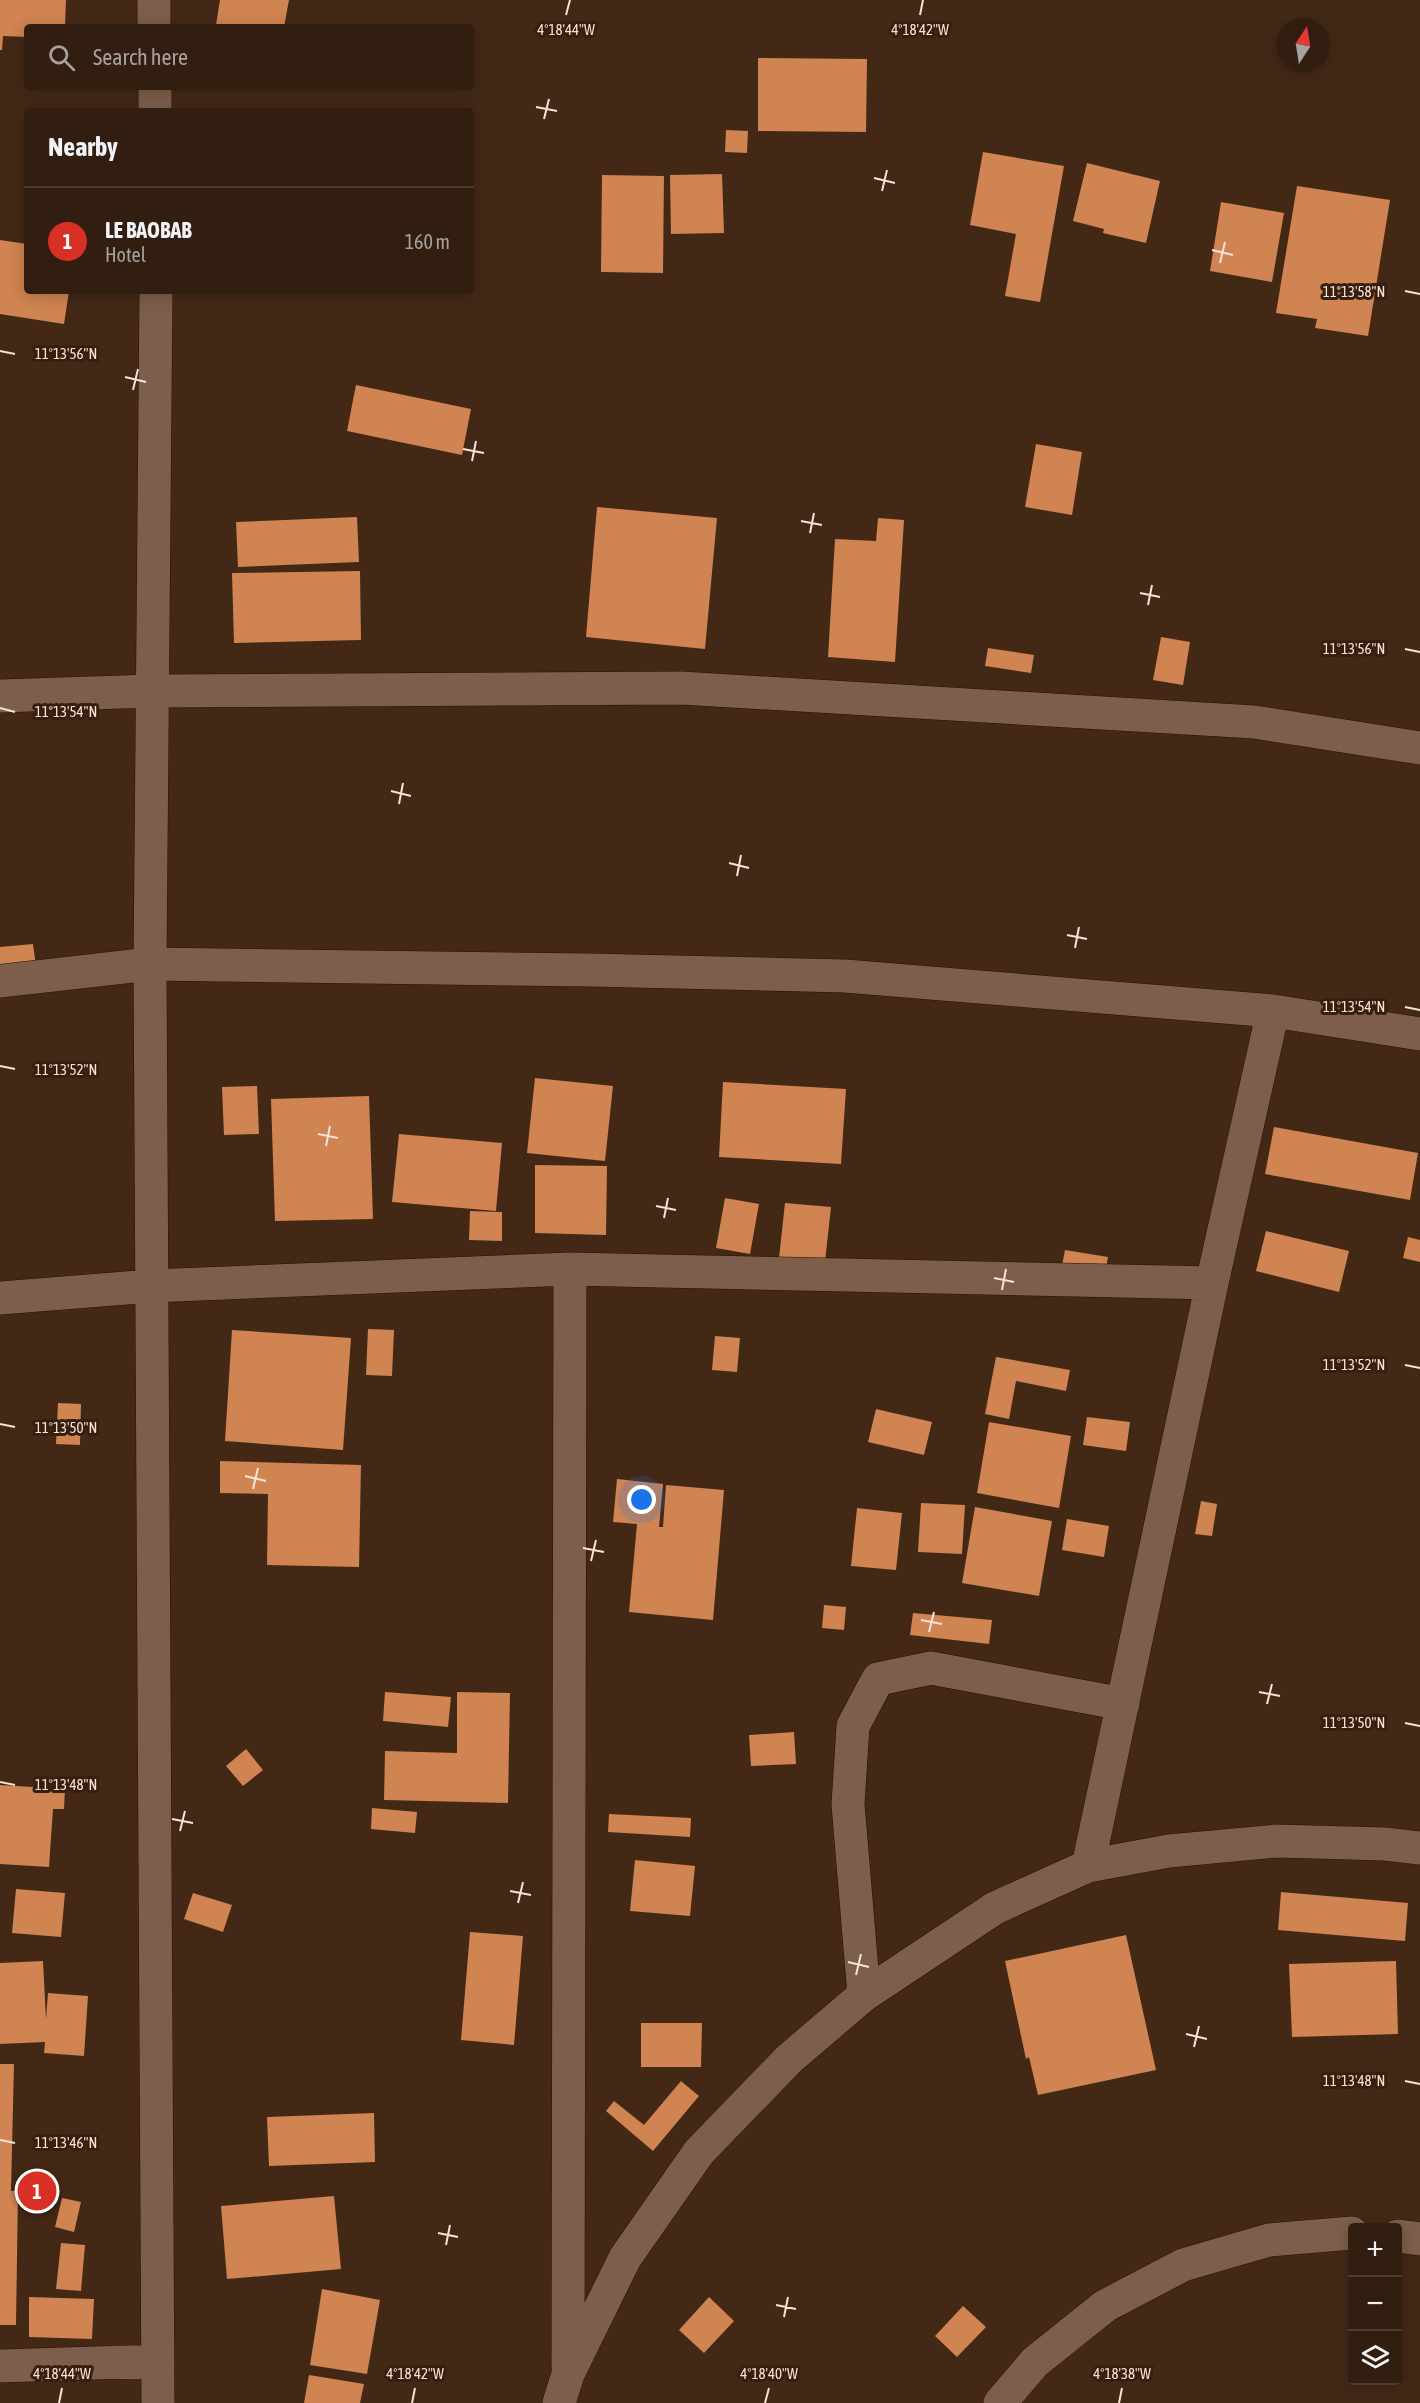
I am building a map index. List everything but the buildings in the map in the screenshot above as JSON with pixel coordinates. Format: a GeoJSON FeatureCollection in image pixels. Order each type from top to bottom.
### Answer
{"type":"FeatureCollection","features":[{"type":"Feature","properties":{"kind":"street"},"geometry":{"type":"LineString","coordinates":[[154,0],[154,24]]}},
{"type":"Feature","properties":{"kind":"street"},"geometry":{"type":"LineString","coordinates":[[155,90],[155,108]]}},
{"type":"Feature","properties":{"kind":"street"},"geometry":{"type":"LineString","coordinates":[[156,294],[151,691],[151,1286],[158,2361],[165,2401]]}},
{"type":"Feature","properties":{"kind":"street"},"geometry":{"type":"LineString","coordinates":[[0,696],[151,691],[681,688],[1254,722],[1420,748]]}},
{"type":"Feature","properties":{"kind":"street"},"geometry":{"type":"LineString","coordinates":[[0,981],[150,964],[578,969],[845,976],[1273,1011],[1420,1034]]}},
{"type":"Feature","properties":{"kind":"street"},"geometry":{"type":"LineString","coordinates":[[1088,1866],[1212,1283],[1273,1011]]}},
{"type":"Feature","properties":{"kind":"street"},"geometry":{"type":"LineString","coordinates":[[0,1298],[151,1286],[570,1269],[1212,1283]]}},
{"type":"Feature","properties":{"kind":"street"},"geometry":{"type":"LineString","coordinates":[[563,2389],[570,1269]]}},
{"type":"Feature","properties":{"kind":"street"},"geometry":{"type":"LineString","coordinates":[[864,1995],[848,1804],[853,1726],[878,1679],[931,1668],[1123,1704]]}},
{"type":"Feature","properties":{"kind":"street"},"geometry":{"type":"LineString","coordinates":[[563,2389],[625,2258],[699,2152],[789,2058],[864,1995],[995,1908],[1088,1866],[1169,1851],[1277,1841],[1385,1844],[1420,1848]]}},
{"type":"Feature","properties":{"kind":"street"},"geometry":{"type":"LineString","coordinates":[[1000,2403],[1035,2361],[1105,2306],[1183,2265],[1269,2240],[1348,2233]]}},
{"type":"Feature","properties":{"kind":"street"},"geometry":{"type":"LineString","coordinates":[[1402,2237],[1420,2239]]}},
{"type":"Feature","properties":{"kind":"street"},"geometry":{"type":"LineString","coordinates":[[0,2366],[158,2361]]}},
{"type":"Feature","properties":{"kind":"place","name":"LE BAOBAB"},"geometry":{"type":"Point","coordinates":[37,2191]}}]}
